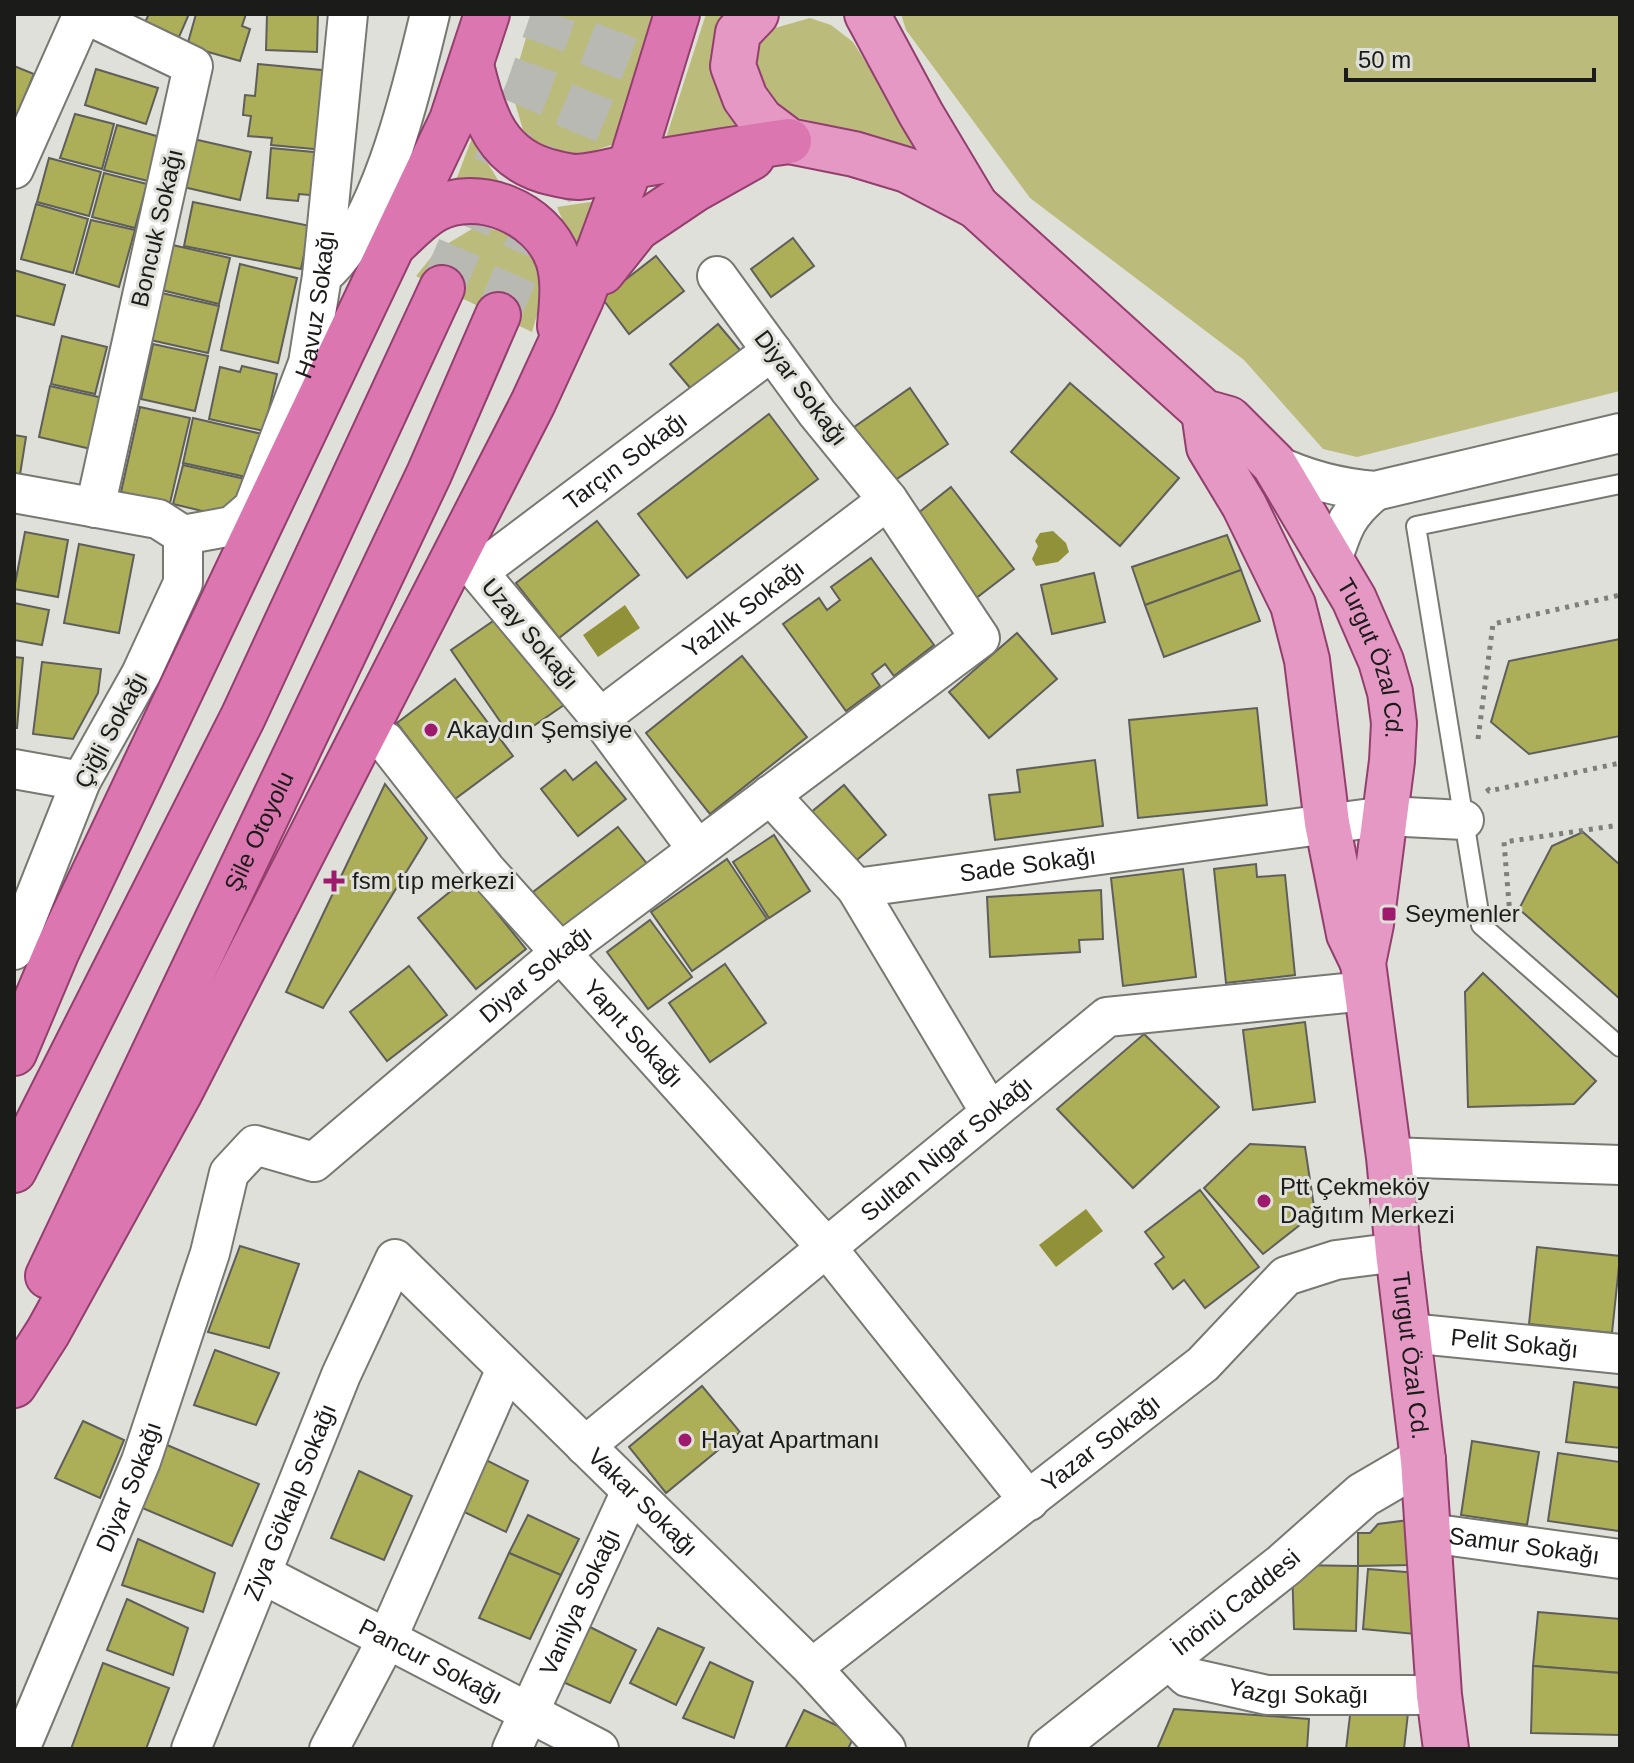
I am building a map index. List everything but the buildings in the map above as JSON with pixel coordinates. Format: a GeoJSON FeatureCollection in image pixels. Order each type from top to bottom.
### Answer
{"type":"FeatureCollection","features":[{"type":"Feature","properties":{"kind":"highway"},"geometry":{"type":"LineString","coordinates":[[14,1053],[57,951],[452,120],[487,14]]}},
{"type":"Feature","properties":{"kind":"highway"},"geometry":{"type":"LineString","coordinates":[[14,1385],[48,1332],[179,1094],[551,363],[581,299],[630,167],[677,14]]}},
{"type":"Feature","properties":{"kind":"highway"},"geometry":{"type":"LineString","coordinates":[[471,65],[478,96],[490,126],[515,157],[542,170],[574,177],[602,174],[789,141]]}},
{"type":"Feature","properties":{"kind":"highway"},"geometry":{"type":"LineString","coordinates":[[581,299],[637,228],[718,176],[789,141]]}},
{"type":"Feature","properties":{"kind":"highway"},"geometry":{"type":"LineString","coordinates":[[389,248],[420,220],[448,205],[467,201],[485,202],[511,210],[529,220],[547,236],[562,271],[560,326],[551,363]]}},
{"type":"Feature","properties":{"kind":"highway"},"geometry":{"type":"LineString","coordinates":[[14,1170],[243,717],[442,288]]}},
{"type":"Feature","properties":{"kind":"highway","name":"Şile Otoyolu"},"geometry":{"type":"LineString","coordinates":[[14,1347],[429,474],[498,315]]}},
{"type":"Feature","properties":{"kind":"main road"},"geometry":{"type":"LineString","coordinates":[[756,14],[738,33],[733,66],[745,98],[761,120],[789,141],[854,154],[907,170],[976,206]]}},
{"type":"Feature","properties":{"kind":"main road"},"geometry":{"type":"LineString","coordinates":[[865,17],[976,206]]}},
{"type":"Feature","properties":{"kind":"main road","name":"Turgut Özal Cd."},"geometry":{"type":"LineString","coordinates":[[976,206],[1204,412],[1229,419],[1274,464],[1354,599],[1381,661],[1390,692],[1394,723],[1386,816],[1364,977]]}},
{"type":"Feature","properties":{"kind":"main road","name":"Turgut Özal Cd."},"geometry":{"type":"LineString","coordinates":[[1204,412],[1209,447],[1249,516],[1293,605],[1307,660],[1327,823],[1349,934],[1364,977],[1389,1157],[1423,1460],[1439,1695],[1446,1749]]}},
{"type":"Feature","properties":{"kind":"street"},"geometry":{"type":"LineString","coordinates":[[14,169],[84,14]]}},
{"type":"Feature","properties":{"kind":"street","name":"Boncuk Sokağı"},"geometry":{"type":"LineString","coordinates":[[84,14],[193,66],[95,508]]}},
{"type":"Feature","properties":{"kind":"street","name":"Havuz Sokağı"},"geometry":{"type":"LineString","coordinates":[[170,527],[232,526],[253,508],[308,363],[322,276],[348,14]]}},
{"type":"Feature","properties":{"kind":"street"},"geometry":{"type":"LineString","coordinates":[[322,276],[337,264],[363,223],[394,146],[430,14]]}},
{"type":"Feature","properties":{"kind":"street","name":"Diyar Sokağı"},"geometry":{"type":"LineString","coordinates":[[20,1749],[141,1461],[210,1253],[229,1173],[255,1145],[314,1162],[561,952],[980,638],[888,500],[817,413],[717,276]]}},
{"type":"Feature","properties":{"kind":"street","name":"Tarçın Sokağı"},"geometry":{"type":"LineString","coordinates":[[478,572],[772,351]]}},
{"type":"Feature","properties":{"kind":"street"},"geometry":{"type":"LineString","coordinates":[[1274,464],[1300,477],[1375,491],[1620,433]]}},
{"type":"Feature","properties":{"kind":"street"},"geometry":{"type":"LineString","coordinates":[[1332,561],[1344,524],[1359,504],[1375,491]]}},
{"type":"Feature","properties":{"kind":"street"},"geometry":{"type":"LineString","coordinates":[[14,493],[95,508],[170,527]]}},
{"type":"Feature","properties":{"kind":"street","name":"Yazlık Sokağı"},"geometry":{"type":"LineString","coordinates":[[600,718],[888,500]]}},
{"type":"Feature","properties":{"kind":"street","name":"Çiğli Sokağı"},"geometry":{"type":"LineString","coordinates":[[14,950],[81,781],[141,674],[183,583],[170,527]]}},
{"type":"Feature","properties":{"kind":"street","name":"Uzay Sokağı"},"geometry":{"type":"LineString","coordinates":[[478,572],[600,718],[697,849]]}},
{"type":"Feature","properties":{"kind":"street","name":"Yapıt Sokağı"},"geometry":{"type":"LineString","coordinates":[[385,741],[486,870],[827,1248],[1029,1501]]}},
{"type":"Feature","properties":{"kind":"street"},"geometry":{"type":"LineString","coordinates":[[14,769],[81,781]]}},
{"type":"Feature","properties":{"kind":"street"},"geometry":{"type":"LineString","coordinates":[[770,795],[856,888],[990,1112]]}},
{"type":"Feature","properties":{"kind":"street","name":"Sade Sokağı"},"geometry":{"type":"LineString","coordinates":[[856,888],[1386,816],[1464,820]]}},
{"type":"Feature","properties":{"kind":"street","name":"Sultan Nigar Sokağı"},"geometry":{"type":"LineString","coordinates":[[585,1446],[1107,1017],[1364,977]]}},
{"type":"Feature","properties":{"kind":"street"},"geometry":{"type":"LineString","coordinates":[[1389,1157],[1620,1165]]}},
{"type":"Feature","properties":{"kind":"street","name":"Yazar Sokağı"},"geometry":{"type":"LineString","coordinates":[[812,1668],[1203,1364],[1286,1276],[1336,1260],[1398,1252]]}},
{"type":"Feature","properties":{"kind":"street","name":"Vakar Sokağı"},"geometry":{"type":"LineString","coordinates":[[395,1259],[812,1668],[886,1749]]}},
{"type":"Feature","properties":{"kind":"street","name":"Ziya Gökalp Sokağı"},"geometry":{"type":"LineString","coordinates":[[191,1749],[341,1375],[395,1259]]}},
{"type":"Feature","properties":{"kind":"street","name":"Pelit Sokağı"},"geometry":{"type":"LineString","coordinates":[[1409,1333],[1620,1354]]}},
{"type":"Feature","properties":{"kind":"street"},"geometry":{"type":"LineString","coordinates":[[329,1749],[386,1641],[506,1369]]}},
{"type":"Feature","properties":{"kind":"street","name":"İnönü Caddesi"},"geometry":{"type":"LineString","coordinates":[[1051,1749],[1284,1565],[1363,1495],[1423,1460]]}},
{"type":"Feature","properties":{"kind":"street","name":"Vanilya Sokağı"},"geometry":{"type":"LineString","coordinates":[[512,1749],[631,1491]]}},
{"type":"Feature","properties":{"kind":"street","name":"Samur Sokağı"},"geometry":{"type":"LineString","coordinates":[[1429,1533],[1620,1559]]}},
{"type":"Feature","properties":{"kind":"street","name":"Pancur Sokağı"},"geometry":{"type":"LineString","coordinates":[[262,1574],[599,1749]]}},
{"type":"Feature","properties":{"kind":"street","name":"Yazgı Sokağı"},"geometry":{"type":"LineString","coordinates":[[1166,1657],[1187,1677],[1267,1695],[1439,1695]]}},
{"type":"Feature","properties":{"kind":"lane"},"geometry":{"type":"LineString","coordinates":[[1620,484],[1416,526],[1481,925],[1620,1047]]}},
{"type":"Feature","properties":{"kind":"path"},"geometry":{"type":"LineString","coordinates":[[1477,753],[1493,624],[1620,595]]}},
{"type":"Feature","properties":{"kind":"path"},"geometry":{"type":"LineString","coordinates":[[1485,779],[1489,791],[1620,763]]}},
{"type":"Feature","properties":{"kind":"path"},"geometry":{"type":"LineString","coordinates":[[1521,927],[1510,917],[1504,842],[1620,825]]}},
{"type":"Feature","properties":{"kind":"green space"},"geometry":{"type":"Polygon","coordinates":[[[533,14],[659,14],[624,141],[571,158],[541,150],[523,130],[511,89],[533,14]]]}},
{"type":"Feature","properties":{"kind":"green space"},"geometry":{"type":"Polygon","coordinates":[[[706,14],[729,14],[715,61],[720,99],[742,129],[664,144],[706,14]]]}},
{"type":"Feature","properties":{"kind":"green space"},"geometry":{"type":"Polygon","coordinates":[[[901,14],[1620,14],[1620,391],[1357,457],[1323,449],[1244,360],[1030,198],[906,30],[901,14]]]}},
{"type":"Feature","properties":{"kind":"green space"},"geometry":{"type":"Polygon","coordinates":[[[810,18],[831,25],[853,42],[921,149],[779,113],[756,81],[755,45],[775,28],[810,18]]]}},
{"type":"Feature","properties":{"kind":"green space"},"geometry":{"type":"Polygon","coordinates":[[[472,138],[500,183],[453,188],[472,138]]]}},
{"type":"Feature","properties":{"kind":"green space"},"geometry":{"type":"Polygon","coordinates":[[[610,199],[582,266],[557,207],[610,199]]]}},
{"type":"Feature","properties":{"kind":"green space"},"geometry":{"type":"Polygon","coordinates":[[[477,226],[510,233],[534,259],[545,288],[532,332],[416,276],[437,250],[477,226]]]}},
{"type":"Feature","properties":{"kind":"shaded area"},"geometry":{"type":"Polygon","coordinates":[[[1053,531],[1066,543],[1069,552],[1058,562],[1036,566],[1032,559],[1038,546],[1035,541],[1040,533],[1053,531]]]}},
{"type":"Feature","properties":{"kind":"shaded area"},"geometry":{"type":"Polygon","coordinates":[[[625,605],[640,628],[598,657],[583,635],[625,605]]]}},
{"type":"Feature","properties":{"kind":"shaded area"},"geometry":{"type":"Polygon","coordinates":[[[1086,1209],[1103,1231],[1056,1267],[1039,1245],[1086,1209]]]}},
{"type":"Feature","properties":{"kind":"tunnel"},"geometry":{"type":"LineString","coordinates":[[442,288],[527,91],[554,14]]}},
{"type":"Feature","properties":{"kind":"tunnel"},"geometry":{"type":"LineString","coordinates":[[498,315],[623,14]]}},
{"type":"Feature","properties":{"kind":"place","name":"Akaydın Şemsiye"},"geometry":{"type":"Point","coordinates":[431,730]}},
{"type":"Feature","properties":{"kind":"place","name":"fsm tıp merkezi"},"geometry":{"type":"Point","coordinates":[334,881]}},
{"type":"Feature","properties":{"kind":"place","name":"Seymenler"},"geometry":{"type":"Point","coordinates":[1389,914]}},
{"type":"Feature","properties":{"kind":"place","name":"Ptt Çekmeköy Dağıtım Merkezi"},"geometry":{"type":"Point","coordinates":[1264,1201]}},
{"type":"Feature","properties":{"kind":"place","name":"Hayat Apartmanı"},"geometry":{"type":"Point","coordinates":[685,1440]}}]}
